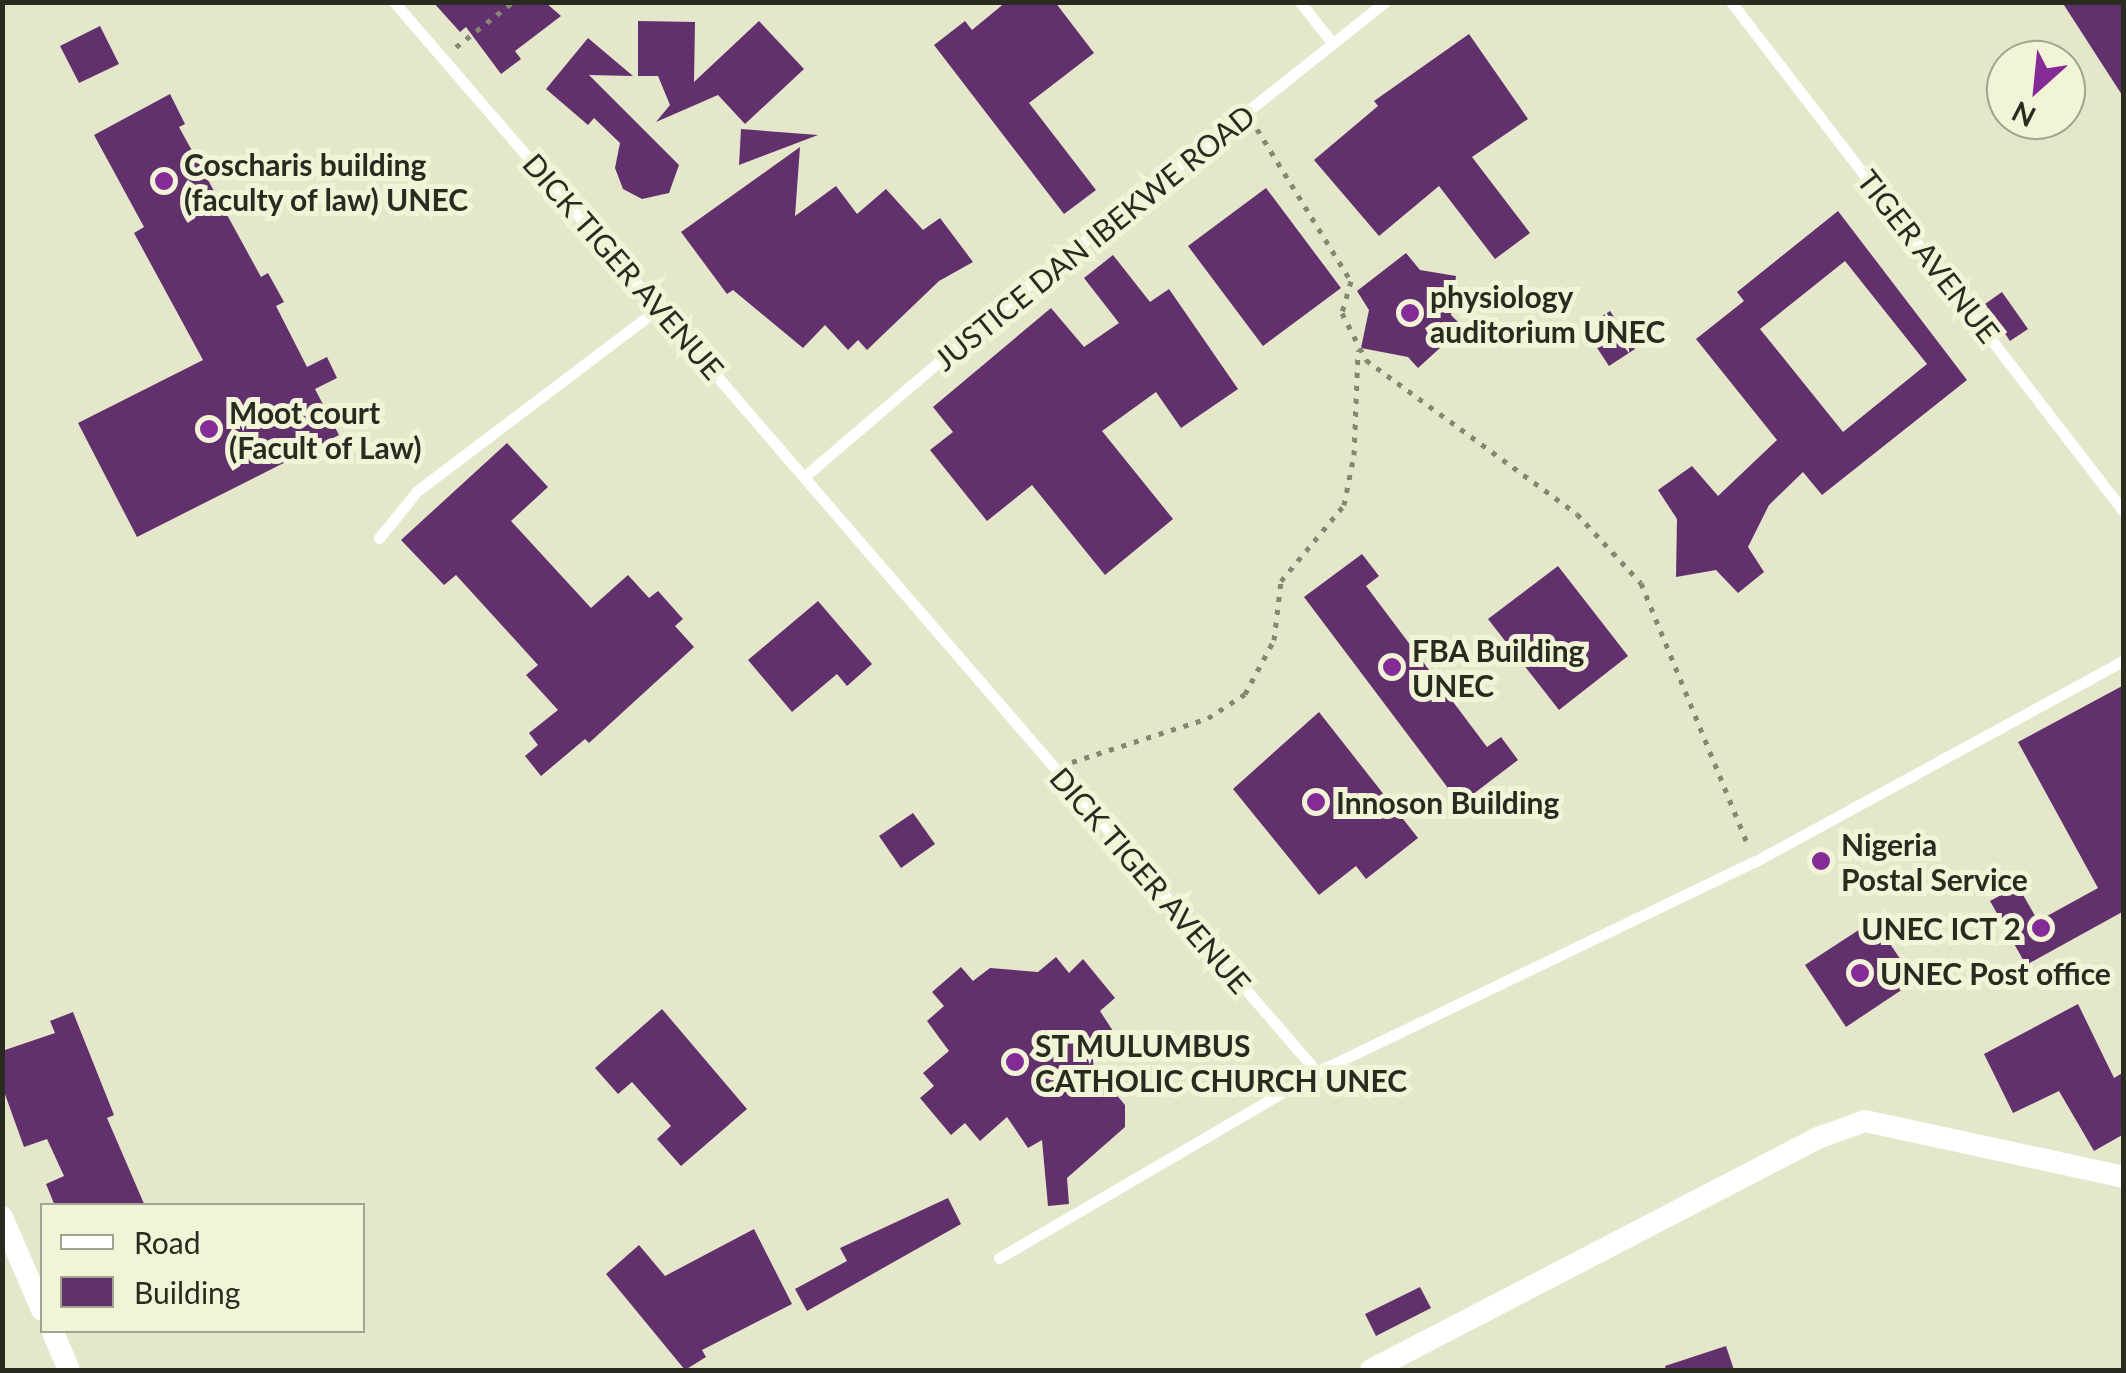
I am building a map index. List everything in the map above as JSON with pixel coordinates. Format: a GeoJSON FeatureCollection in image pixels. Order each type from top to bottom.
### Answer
{"type":"FeatureCollection","features":[{"type":"Feature","properties":{"kind":"street"},"geometry":{"type":"LineString","coordinates":[[1371,1370],[1818,1138],[1865,1121],[2124,1177]]}},
{"type":"Feature","properties":{"kind":"street"},"geometry":{"type":"LineString","coordinates":[[2,1218],[40,1305]]}},
{"type":"Feature","properties":{"kind":"street"},"geometry":{"type":"LineString","coordinates":[[53,1333],[69,1370]]}},
{"type":"Feature","properties":{"kind":"lane","name":"DICK TIGER AVENUE"},"geometry":{"type":"LineString","coordinates":[[394,2],[662,306],[1317,1072]]}},
{"type":"Feature","properties":{"kind":"lane"},"geometry":{"type":"LineString","coordinates":[[1300,2],[1333,44]]}},
{"type":"Feature","properties":{"kind":"lane","name":"JUSTICE DAN IBEKWE ROAD"},"geometry":{"type":"LineString","coordinates":[[805,476],[1020,293],[1386,2]]}},
{"type":"Feature","properties":{"kind":"lane","name":"TIGER AVENUE"},"geometry":{"type":"LineString","coordinates":[[1732,2],[2124,512]]}},
{"type":"Feature","properties":{"kind":"lane"},"geometry":{"type":"LineString","coordinates":[[379,538],[416,490],[662,306]]}},
{"type":"Feature","properties":{"kind":"lane"},"geometry":{"type":"LineString","coordinates":[[999,1258],[1317,1072],[1756,861],[2124,660]]}},
{"type":"Feature","properties":{"kind":"path"},"geometry":{"type":"LineString","coordinates":[[443,58],[513,2]]}},
{"type":"Feature","properties":{"kind":"path"},"geometry":{"type":"LineString","coordinates":[[1246,114],[1351,281],[1342,313],[1358,347],[1374,368],[1577,514],[1641,582],[1756,861]]}},
{"type":"Feature","properties":{"kind":"path"},"geometry":{"type":"LineString","coordinates":[[1053,767],[1129,748],[1208,718],[1245,694],[1274,640],[1282,581],[1344,505],[1354,455],[1358,347]]}},
{"type":"Feature","properties":{"kind":"building"},"geometry":{"type":"Polygon","coordinates":[[[433,2],[545,2],[561,16],[515,51],[521,59],[501,74],[466,27],[460,32],[433,2]]]}},
{"type":"Feature","properties":{"kind":"building"},"geometry":{"type":"Polygon","coordinates":[[[1006,2],[1055,2],[1094,53],[1029,103],[1096,190],[1064,214],[934,45],[965,21],[972,30],[1006,2]]]}},
{"type":"Feature","properties":{"kind":"building"},"geometry":{"type":"Polygon","coordinates":[[[2062,2],[2124,2],[2124,98],[2062,2]]]}},
{"type":"Feature","properties":{"kind":"building"},"geometry":{"type":"Polygon","coordinates":[[[638,21],[695,22],[694,82],[759,21],[804,69],[745,124],[718,95],[656,122],[670,105],[658,76],[638,76],[638,21]]]}},
{"type":"Feature","properties":{"kind":"building"},"geometry":{"type":"Polygon","coordinates":[[[100,26],[119,64],[79,83],[60,46],[100,26]]]}},
{"type":"Feature","properties":{"kind":"building"},"geometry":{"type":"Polygon","coordinates":[[[1469,34],[1528,119],[1472,157],[1530,233],[1495,259],[1439,186],[1379,236],[1314,160],[1378,106],[1374,101],[1469,34]]]}},
{"type":"Feature","properties":{"kind":"building"},"geometry":{"type":"Polygon","coordinates":[[[588,38],[633,76],[589,75],[679,165],[669,193],[642,199],[623,189],[615,168],[620,143],[594,118],[588,125],[546,89],[588,38]]]}},
{"type":"Feature","properties":{"kind":"building"},"geometry":{"type":"Polygon","coordinates":[[[170,94],[185,124],[179,127],[261,277],[268,273],[284,302],[276,306],[307,367],[327,357],[337,378],[315,389],[339,435],[137,537],[78,423],[203,360],[134,233],[144,227],[94,135],[170,94]]]}},
{"type":"Feature","properties":{"kind":"building"},"geometry":{"type":"Polygon","coordinates":[[[741,129],[818,135],[739,165],[741,129]]]}},
{"type":"Feature","properties":{"kind":"building"},"geometry":{"type":"Polygon","coordinates":[[[800,147],[795,216],[836,186],[857,214],[886,189],[923,230],[940,218],[973,262],[939,281],[867,350],[858,340],[848,350],[825,325],[803,348],[733,290],[727,294],[681,232],[800,147]]]}},
{"type":"Feature","properties":{"kind":"building"},"geometry":{"type":"Polygon","coordinates":[[[1266,188],[1341,288],[1263,346],[1188,246],[1266,188]]]}},
{"type":"Feature","properties":{"kind":"building"},"geometry":{"type":"Polygon","coordinates":[[[1838,211],[1967,380],[1822,495],[1803,472],[1769,505],[1748,547],[1764,572],[1738,593],[1716,570],[1676,577],[1677,519],[1658,490],[1692,466],[1718,496],[1777,440],[1696,339],[1744,301],[1737,292],[1838,211]],[[1845,261],[1760,329],[1843,432],[1927,364],[1845,261]]]}},
{"type":"Feature","properties":{"kind":"building","name":"physiology auditorium UNEC"},"geometry":{"type":"Polygon","coordinates":[[[1406,253],[1420,270],[1456,276],[1451,315],[1463,327],[1418,368],[1408,357],[1361,348],[1369,310],[1357,291],[1406,253]]]}},
{"type":"Feature","properties":{"kind":"building"},"geometry":{"type":"Polygon","coordinates":[[[1113,255],[1150,302],[1169,289],[1238,389],[1181,428],[1156,392],[1102,431],[1173,519],[1105,575],[1032,485],[987,521],[930,450],[953,432],[933,407],[1051,308],[1084,347],[1119,323],[1084,278],[1113,255]]]}},
{"type":"Feature","properties":{"kind":"building"},"geometry":{"type":"Polygon","coordinates":[[[2002,292],[2028,329],[2010,341],[1985,304],[2002,292]]]}},
{"type":"Feature","properties":{"kind":"building"},"geometry":{"type":"Polygon","coordinates":[[[1610,311],[1635,349],[1609,366],[1584,328],[1610,311]]]}},
{"type":"Feature","properties":{"kind":"building"},"geometry":{"type":"Polygon","coordinates":[[[507,443],[548,487],[511,521],[591,608],[628,575],[649,598],[658,591],[683,619],[675,626],[694,647],[589,743],[585,739],[541,776],[525,756],[538,745],[529,733],[558,710],[526,675],[538,665],[456,575],[444,585],[401,540],[507,443]]]}},
{"type":"Feature","properties":{"kind":"building","name":"FBA Building UNEC"},"geometry":{"type":"Polygon","coordinates":[[[1362,554],[1379,576],[1366,586],[1487,747],[1501,737],[1518,760],[1460,804],[1304,597],[1362,554]]]}},
{"type":"Feature","properties":{"kind":"building"},"geometry":{"type":"Polygon","coordinates":[[[1558,566],[1628,656],[1559,710],[1488,619],[1558,566]]]}},
{"type":"Feature","properties":{"kind":"building"},"geometry":{"type":"Polygon","coordinates":[[[818,601],[872,664],[847,686],[837,674],[792,712],[748,660],[818,601]]]}},
{"type":"Feature","properties":{"kind":"building"},"geometry":{"type":"Polygon","coordinates":[[[2124,685],[2124,911],[2026,965],[1990,901],[2018,886],[2038,921],[2098,888],[2018,742],[2124,685]]]}},
{"type":"Feature","properties":{"kind":"building","name":"Innoson Building"},"geometry":{"type":"Polygon","coordinates":[[[1319,712],[1418,838],[1366,879],[1356,866],[1319,895],[1233,789],[1319,712]]]}},
{"type":"Feature","properties":{"kind":"building"},"geometry":{"type":"Polygon","coordinates":[[[913,813],[935,844],[901,868],[879,836],[913,813]]]}},
{"type":"Feature","properties":{"kind":"building","name":"UNEC Post office"},"geometry":{"type":"Polygon","coordinates":[[[1874,920],[1915,981],[1846,1027],[1805,965],[1874,920]]]}},
{"type":"Feature","properties":{"kind":"building","name":"ST MULUMBUS CATHOLIC CHURCH UNEC"},"geometry":{"type":"Polygon","coordinates":[[[1056,957],[1069,973],[1083,959],[1115,998],[1100,1011],[1113,1031],[1095,1044],[1093,1067],[1125,1105],[1125,1127],[1067,1178],[1069,1204],[1048,1206],[1042,1140],[1028,1148],[1007,1117],[980,1141],[965,1123],[951,1135],[920,1098],[934,1086],[923,1073],[949,1051],[927,1021],[944,1006],[932,992],[961,967],[973,981],[990,968],[1038,972],[1056,957]]]}},
{"type":"Feature","properties":{"kind":"building"},"geometry":{"type":"Polygon","coordinates":[[[2078,1004],[2114,1078],[2124,1072],[2124,1134],[2094,1151],[2059,1091],[2013,1113],[1984,1054],[2078,1004]]]}},
{"type":"Feature","properties":{"kind":"building"},"geometry":{"type":"Polygon","coordinates":[[[662,1009],[747,1109],[681,1166],[657,1139],[671,1126],[632,1082],[618,1094],[595,1068],[662,1009]]]}},
{"type":"Feature","properties":{"kind":"building"},"geometry":{"type":"Polygon","coordinates":[[[73,1012],[114,1115],[107,1118],[144,1203],[54,1203],[46,1184],[64,1176],[47,1139],[24,1147],[2,1086],[2,1051],[55,1033],[50,1021],[73,1012]]]}},
{"type":"Feature","properties":{"kind":"building"},"geometry":{"type":"Polygon","coordinates":[[[948,1198],[961,1224],[807,1311],[795,1289],[847,1261],[840,1248],[948,1198]]]}},
{"type":"Feature","properties":{"kind":"building"},"geometry":{"type":"Polygon","coordinates":[[[754,1229],[792,1304],[702,1350],[706,1357],[685,1370],[606,1274],[639,1245],[665,1276],[754,1229]]]}},
{"type":"Feature","properties":{"kind":"building"},"geometry":{"type":"Polygon","coordinates":[[[1420,1287],[1431,1308],[1376,1336],[1365,1314],[1420,1287]]]}},
{"type":"Feature","properties":{"kind":"building"},"geometry":{"type":"Polygon","coordinates":[[[1726,1346],[1734,1370],[1666,1370],[1665,1366],[1726,1346]]]}},
{"type":"Feature","properties":{"kind":"place","name":"Coscharis building (faculty of law) UNEC"},"geometry":{"type":"Point","coordinates":[164,181]}},
{"type":"Feature","properties":{"kind":"place","name":"physiology auditorium UNEC"},"geometry":{"type":"Point","coordinates":[1410,313]}},
{"type":"Feature","properties":{"kind":"place","name":"Moot court (Facult of Law)"},"geometry":{"type":"Point","coordinates":[209,429]}},
{"type":"Feature","properties":{"kind":"place","name":"FBA Building UNEC"},"geometry":{"type":"Point","coordinates":[1392,667]}},
{"type":"Feature","properties":{"kind":"place","name":"Innoson Building"},"geometry":{"type":"Point","coordinates":[1316,802]}},
{"type":"Feature","properties":{"kind":"place","name":"Nigeria Postal Service"},"geometry":{"type":"Point","coordinates":[1821,861]}},
{"type":"Feature","properties":{"kind":"place","name":"UNEC ICT 2"},"geometry":{"type":"Point","coordinates":[2041,928]}},
{"type":"Feature","properties":{"kind":"place","name":"UNEC Post office"},"geometry":{"type":"Point","coordinates":[1860,973]}},
{"type":"Feature","properties":{"kind":"place","name":"ST MULUMBUS CATHOLIC CHURCH UNEC"},"geometry":{"type":"Point","coordinates":[1015,1062]}}]}
